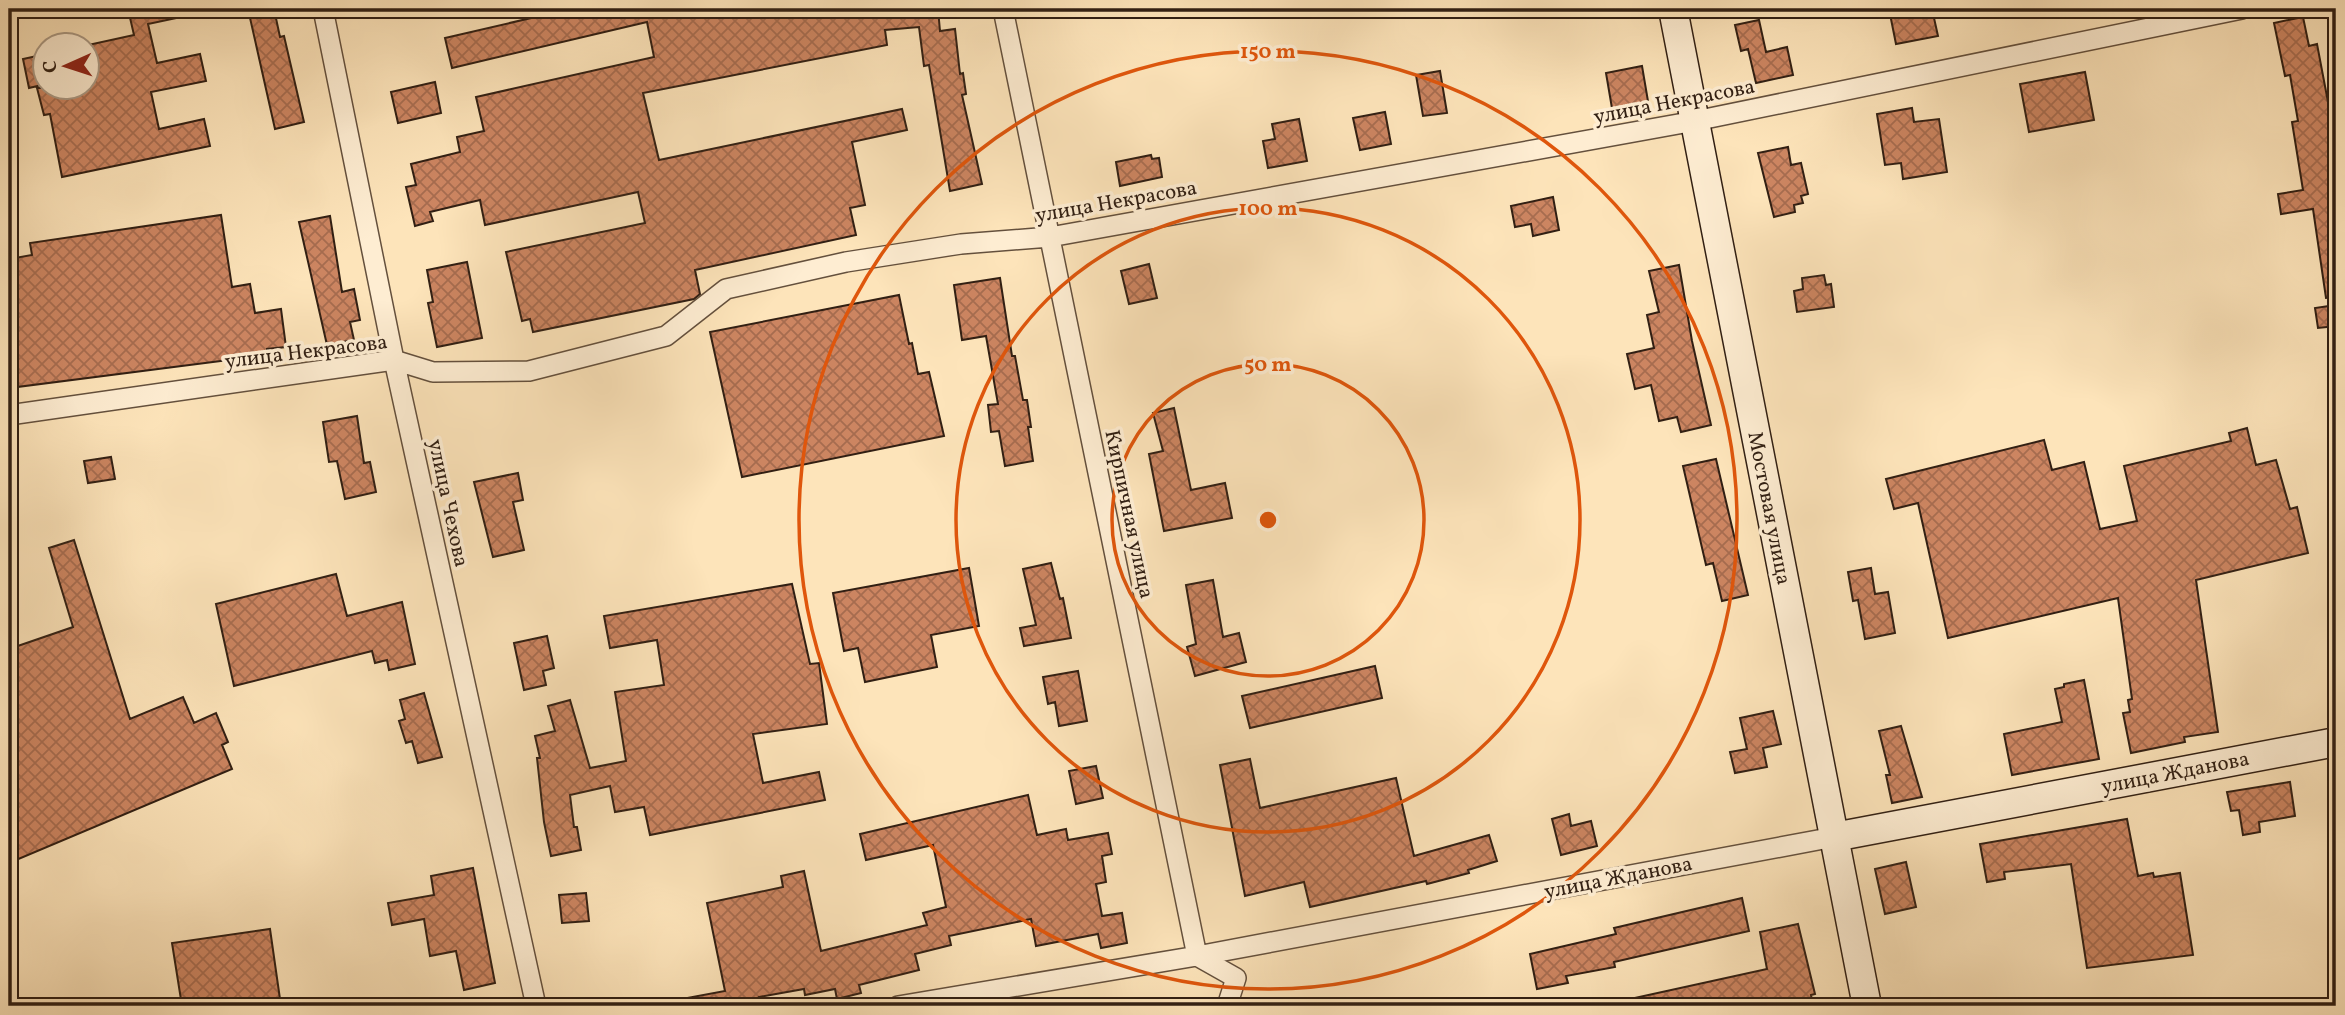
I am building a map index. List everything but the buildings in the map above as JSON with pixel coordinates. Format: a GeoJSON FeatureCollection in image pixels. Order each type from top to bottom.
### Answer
{"type":"FeatureCollection","features":[{"type":"Feature","properties":{"kind":"street","name":"улица Чехова"},"geometry":{"type":"LineString","coordinates":[[323,9],[394,360],[536,1006]]}},
{"type":"Feature","properties":{"kind":"street","name":"Кирпичная улица"},"geometry":{"type":"LineString","coordinates":[[1003,9],[1197,956]]}},
{"type":"Feature","properties":{"kind":"street","name":"Мостовая улица"},"geometry":{"type":"LineString","coordinates":[[1674,9],[1867,1006]]}},
{"type":"Feature","properties":{"kind":"street","name":"улица Некрасова"},"geometry":{"type":"LineString","coordinates":[[9,415],[394,360],[433,372],[529,371],[666,336],[726,289],[859,260],[961,244],[1050,237],[1695,121],[2242,9]]}},
{"type":"Feature","properties":{"kind":"street","name":"улица Жданова"},"geometry":{"type":"LineString","coordinates":[[898,1006],[1197,956],[2336,742]]}},
{"type":"Feature","properties":{"kind":"street"},"geometry":{"type":"LineString","coordinates":[[1197,956],[1236,978],[1227,1006]]}}]}
